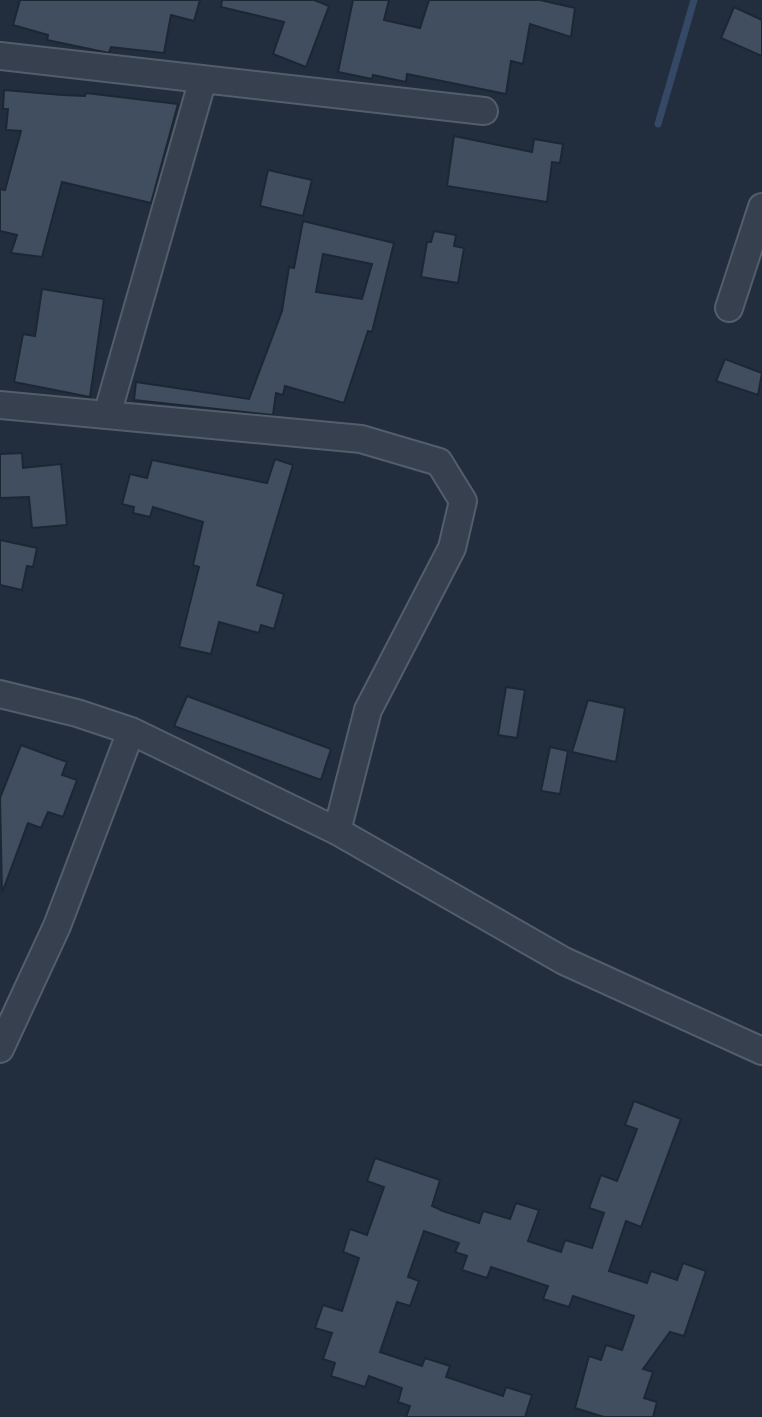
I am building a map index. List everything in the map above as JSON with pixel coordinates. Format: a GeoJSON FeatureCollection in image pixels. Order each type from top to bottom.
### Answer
{"type":"FeatureCollection","features":[{"type":"Feature","properties":{"kind":"street"},"geometry":{"type":"LineString","coordinates":[[0,56],[484,111]]}},
{"type":"Feature","properties":{"kind":"street"},"geometry":{"type":"LineString","coordinates":[[107,415],[203,79]]}},
{"type":"Feature","properties":{"kind":"street"},"geometry":{"type":"LineString","coordinates":[[729,308],[762,207]]}},
{"type":"Feature","properties":{"kind":"street"},"geometry":{"type":"LineString","coordinates":[[0,405],[361,439],[439,463],[463,501],[453,548],[368,710],[337,831]]}},
{"type":"Feature","properties":{"kind":"street"},"geometry":{"type":"LineString","coordinates":[[0,694],[78,713],[131,731],[337,831],[564,961],[762,1051]]}},
{"type":"Feature","properties":{"kind":"street"},"geometry":{"type":"LineString","coordinates":[[0,1049],[57,926],[131,731]]}},
{"type":"Feature","properties":{"kind":"building"},"geometry":{"type":"Polygon","coordinates":[[[20,0],[200,0],[194,21],[171,15],[164,53],[111,47],[109,53],[47,40],[48,35],[13,25],[20,0]]]}},
{"type":"Feature","properties":{"kind":"building"},"geometry":{"type":"Polygon","coordinates":[[[222,0],[314,0],[329,6],[306,67],[273,54],[284,22],[221,7],[222,0]]]}},
{"type":"Feature","properties":{"kind":"building"},"geometry":{"type":"Polygon","coordinates":[[[353,0],[389,0],[384,20],[420,28],[429,0],[540,0],[575,8],[571,37],[530,24],[523,64],[511,61],[506,94],[407,74],[406,82],[373,75],[372,79],[338,72],[353,0]]]}},
{"type":"Feature","properties":{"kind":"building"},"geometry":{"type":"Polygon","coordinates":[[[734,7],[762,20],[762,56],[721,38],[734,7]]]}},
{"type":"Feature","properties":{"kind":"building"},"geometry":{"type":"Polygon","coordinates":[[[4,90],[85,96],[86,93],[178,104],[151,203],[62,182],[42,257],[11,253],[17,235],[0,231],[0,189],[5,190],[21,131],[6,130],[8,109],[3,109],[4,90]]]}},
{"type":"Feature","properties":{"kind":"building"},"geometry":{"type":"Polygon","coordinates":[[[454,136],[532,152],[534,139],[563,144],[560,163],[552,162],[547,202],[447,186],[454,136]]]}},
{"type":"Feature","properties":{"kind":"building"},"geometry":{"type":"Polygon","coordinates":[[[268,170],[312,180],[303,216],[260,206],[268,170]]]}},
{"type":"Feature","properties":{"kind":"building"},"geometry":{"type":"Polygon","coordinates":[[[303,221],[394,243],[372,332],[368,331],[344,403],[285,386],[283,395],[276,393],[273,415],[134,400],[136,382],[249,399],[282,311],[289,267],[294,268],[303,221]],[[323,254],[316,292],[362,299],[372,264],[323,254]]]}},
{"type":"Feature","properties":{"kind":"building"},"geometry":{"type":"Polygon","coordinates":[[[434,231],[456,235],[454,246],[464,248],[458,283],[421,277],[427,242],[431,242],[434,231]]]}},
{"type":"Feature","properties":{"kind":"building"},"geometry":{"type":"Polygon","coordinates":[[[42,289],[104,299],[90,397],[14,382],[23,334],[35,336],[42,289]]]}},
{"type":"Feature","properties":{"kind":"building"},"geometry":{"type":"Polygon","coordinates":[[[725,359],[762,373],[758,395],[716,381],[725,359]]]}},
{"type":"Feature","properties":{"kind":"building"},"geometry":{"type":"Polygon","coordinates":[[[22,453],[23,468],[61,464],[67,525],[32,528],[29,497],[0,498],[0,454],[22,453]]]}},
{"type":"Feature","properties":{"kind":"building"},"geometry":{"type":"Polygon","coordinates":[[[275,459],[293,465],[257,585],[284,594],[274,629],[261,625],[259,633],[219,622],[211,654],[179,647],[199,567],[193,565],[203,522],[153,507],[150,517],[133,513],[134,507],[122,504],[130,474],[147,478],[152,460],[267,483],[275,459]]]}},
{"type":"Feature","properties":{"kind":"building"},"geometry":{"type":"Polygon","coordinates":[[[0,540],[37,548],[33,567],[27,566],[22,590],[0,585],[0,540]]]}},
{"type":"Feature","properties":{"kind":"building"},"geometry":{"type":"Polygon","coordinates":[[[506,687],[525,690],[517,738],[498,735],[506,687]]]}},
{"type":"Feature","properties":{"kind":"building"},"geometry":{"type":"Polygon","coordinates":[[[187,696],[331,749],[321,780],[174,726],[187,696]]]}},
{"type":"Feature","properties":{"kind":"building"},"geometry":{"type":"Polygon","coordinates":[[[588,700],[625,708],[616,762],[572,752],[588,700]]]}},
{"type":"Feature","properties":{"kind":"building"},"geometry":{"type":"Polygon","coordinates":[[[21,745],[67,762],[62,775],[77,780],[63,817],[48,812],[41,828],[28,823],[2,893],[0,798],[21,745]]]}},
{"type":"Feature","properties":{"kind":"building"},"geometry":{"type":"Polygon","coordinates":[[[550,747],[568,751],[560,794],[541,791],[550,747]]]}},
{"type":"Feature","properties":{"kind":"building"},"geometry":{"type":"Polygon","coordinates":[[[634,1101],[681,1119],[641,1227],[626,1221],[609,1271],[647,1283],[651,1271],[677,1280],[683,1263],[706,1271],[684,1336],[670,1332],[643,1369],[653,1372],[644,1398],[657,1402],[653,1417],[604,1417],[575,1408],[589,1356],[601,1360],[606,1345],[622,1350],[634,1316],[573,1296],[569,1307],[543,1299],[548,1286],[491,1267],[487,1278],[462,1270],[467,1256],[455,1252],[459,1243],[424,1231],[408,1277],[419,1281],[410,1306],[397,1302],[380,1352],[422,1366],[425,1358],[450,1366],[446,1377],[503,1396],[506,1387],[532,1395],[525,1417],[406,1417],[410,1406],[398,1402],[402,1388],[369,1376],[365,1387],[331,1376],[335,1363],[323,1359],[332,1333],[315,1328],[323,1305],[342,1311],[359,1258],[343,1252],[350,1229],[367,1235],[384,1187],[367,1181],[375,1158],[440,1180],[432,1206],[443,1211],[479,1223],[483,1211],[510,1219],[516,1203],[539,1210],[528,1241],[561,1252],[565,1240],[592,1248],[604,1213],[589,1208],[601,1175],[617,1181],[637,1129],[625,1125],[634,1101]]]}},
{"type":"Feature","properties":{"kind":"waterway"},"geometry":{"type":"LineString","coordinates":[[658,124],[694,0]]}}]}
